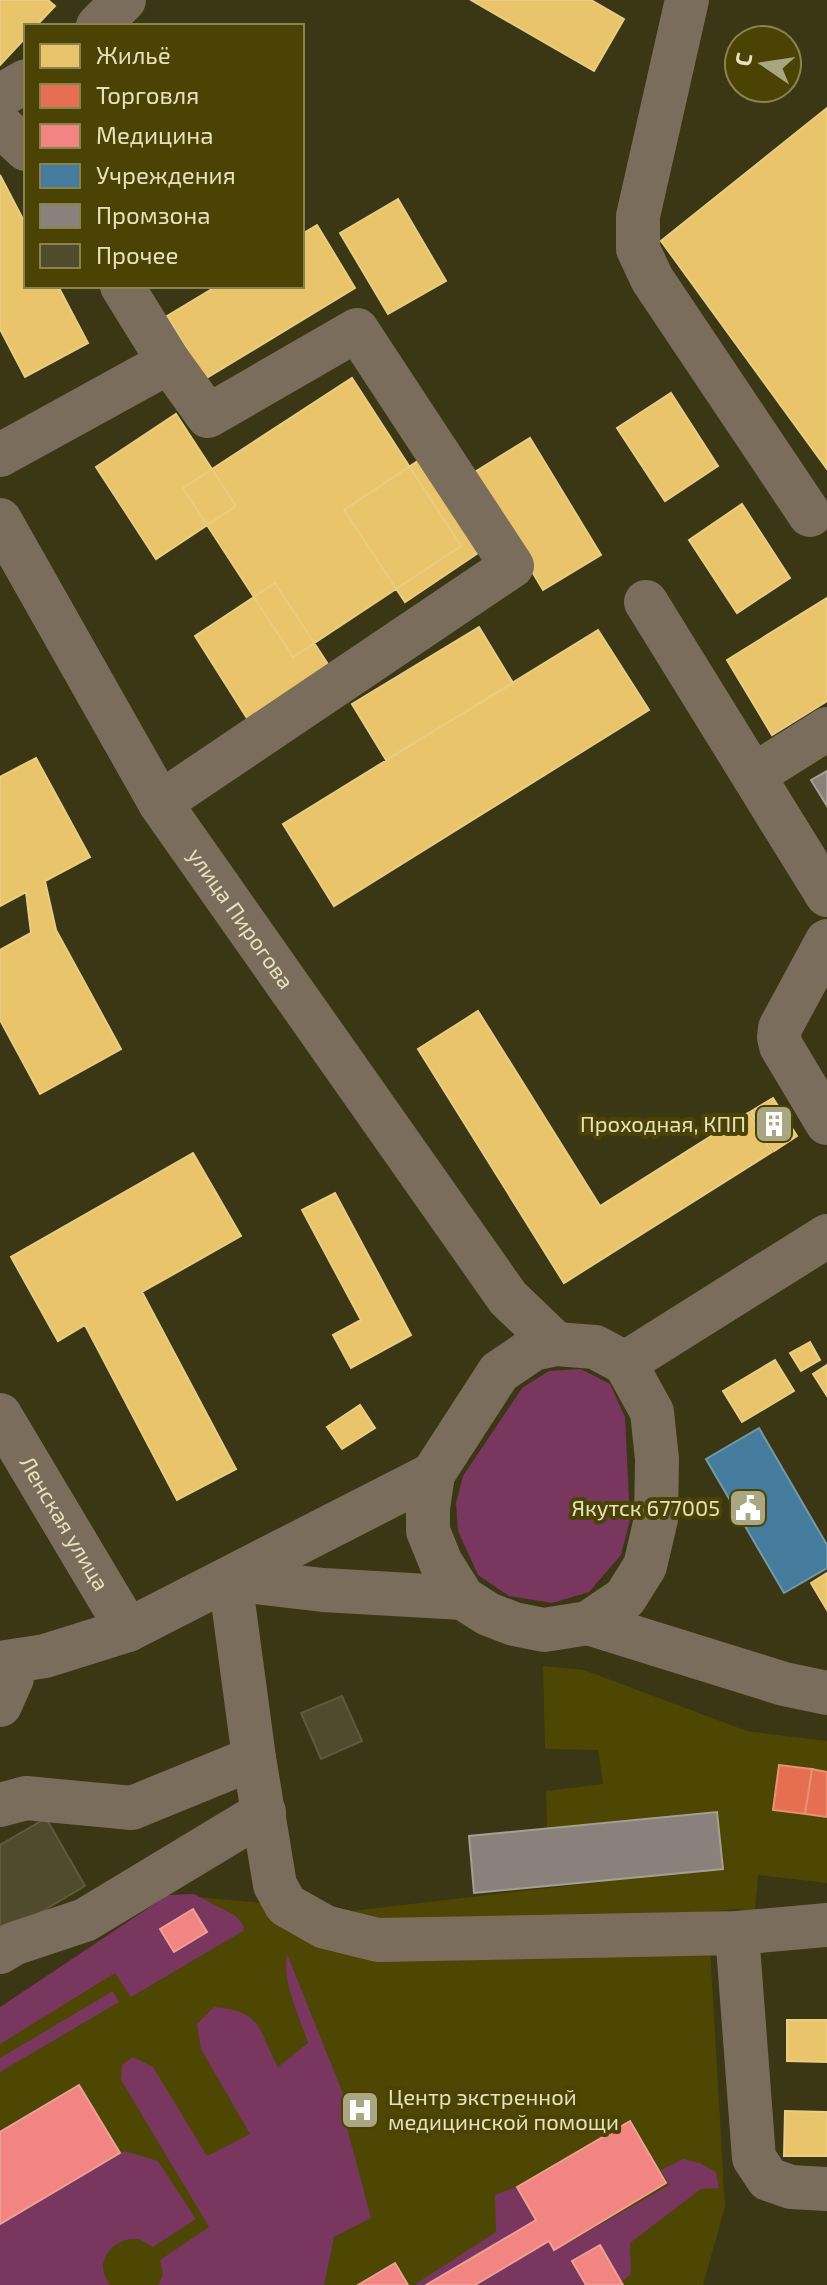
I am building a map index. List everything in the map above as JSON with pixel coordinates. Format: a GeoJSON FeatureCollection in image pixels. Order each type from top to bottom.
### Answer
{"type":"FeatureCollection","features":[{"type":"Feature","properties":{"kind":"street"},"geometry":{"type":"LineString","coordinates":[[100,24],[124,0]]}},
{"type":"Feature","properties":{"kind":"street"},"geometry":{"type":"LineString","coordinates":[[687,0],[638,216],[638,249],[652,279],[810,515]]}},
{"type":"Feature","properties":{"kind":"street"},"geometry":{"type":"LineString","coordinates":[[0,96],[24,82]]}},
{"type":"Feature","properties":{"kind":"street"},"geometry":{"type":"LineString","coordinates":[[0,125],[24,147]]}},
{"type":"Feature","properties":{"kind":"street"},"geometry":{"type":"LineString","coordinates":[[136,291],[169,362],[208,416],[357,330],[512,566],[160,803]]}},
{"type":"Feature","properties":{"kind":"street"},"geometry":{"type":"LineString","coordinates":[[0,455],[169,362]]}},
{"type":"Feature","properties":{"kind":"street","name":"улица Пирогова"},"geometry":{"type":"LineString","coordinates":[[0,520],[160,803],[508,1298],[556,1344]]}},
{"type":"Feature","properties":{"kind":"street"},"geometry":{"type":"LineString","coordinates":[[646,602],[827,895]]}},
{"type":"Feature","properties":{"kind":"street"},"geometry":{"type":"LineString","coordinates":[[754,775],[827,729]]}},
{"type":"Feature","properties":{"kind":"street"},"geometry":{"type":"LineString","coordinates":[[827,941],[780,1028],[779,1037],[784,1053],[827,1123]]}},
{"type":"Feature","properties":{"kind":"street"},"geometry":{"type":"LineString","coordinates":[[625,1363],[827,1236]]}},
{"type":"Feature","properties":{"kind":"street"},"geometry":{"type":"LineString","coordinates":[[508,1298],[509,1331],[499,1372],[433,1474],[428,1531],[441,1563],[463,1598],[488,1614],[514,1624],[544,1630],[588,1623],[625,1598],[645,1566]]}},
{"type":"Feature","properties":{"kind":"street"},"geometry":{"type":"LineString","coordinates":[[499,1372],[533,1349],[556,1344],[595,1347],[625,1363],[652,1412],[657,1459],[656,1519],[645,1566],[647,1603],[658,1636],[673,1648]]}},
{"type":"Feature","properties":{"kind":"street","name":"Ленская улица"},"geometry":{"type":"LineString","coordinates":[[0,1415],[128,1630]]}},
{"type":"Feature","properties":{"kind":"street"},"geometry":{"type":"LineString","coordinates":[[0,1705],[12,1678],[5,1663],[45,1656],[128,1630],[433,1474]]}},
{"type":"Feature","properties":{"kind":"street"},"geometry":{"type":"LineString","coordinates":[[230,1579],[323,1590],[463,1598]]}},
{"type":"Feature","properties":{"kind":"street"},"geometry":{"type":"LineString","coordinates":[[230,1579],[275,1885],[286,1905],[325,1927],[378,1940],[737,1933],[827,1925]]}},
{"type":"Feature","properties":{"kind":"street"},"geometry":{"type":"LineString","coordinates":[[588,1623],[784,1684],[827,1693]]}},
{"type":"Feature","properties":{"kind":"street"},"geometry":{"type":"LineString","coordinates":[[0,1805],[26,1798],[132,1808],[254,1758]]}},
{"type":"Feature","properties":{"kind":"street"},"geometry":{"type":"LineString","coordinates":[[0,1952],[13,1944],[85,1920],[264,1812]]}},
{"type":"Feature","properties":{"kind":"street"},"geometry":{"type":"LineString","coordinates":[[737,1933],[754,2158],[768,2179],[791,2187],[827,2189]]}},
{"type":"Feature","properties":{"kind":"shaded area"},"geometry":{"type":"Polygon","coordinates":[[[581,1369],[610,1384],[625,1417],[630,1520],[621,1555],[589,1592],[552,1603],[509,1596],[478,1575],[458,1531],[456,1503],[463,1476],[522,1388],[549,1371],[581,1369]]]}},
{"type":"Feature","properties":{"kind":"shaded area","name":"Центр экстренной медицинской помощи"},"geometry":{"type":"Polygon","coordinates":[[[543,1666],[584,1670],[747,1731],[827,1741],[827,1883],[758,1875],[755,1911],[708,1912],[725,2207],[703,2285],[0,2285],[0,2012],[175,1895],[351,1911],[636,1878],[474,1893],[469,1836],[547,1828],[546,1791],[603,1784],[598,1750],[545,1749],[543,1666]]]}},
{"type":"Feature","properties":{"kind":"shaded area"},"geometry":{"type":"Polygon","coordinates":[[[194,1894],[236,1916],[244,1926],[243,1931],[131,1997],[115,1973],[0,2044],[0,2007],[168,1895],[194,1894]]]}},
{"type":"Feature","properties":{"kind":"shaded area"},"geometry":{"type":"Polygon","coordinates":[[[287,1954],[350,2111],[346,2124],[371,2218],[334,2237],[324,2285],[158,2285],[163,2275],[160,2260],[209,2227],[121,2080],[122,2065],[133,2057],[153,2067],[207,2156],[250,2134],[201,2049],[197,2024],[214,2007],[242,2013],[257,2025],[278,2067],[308,2043],[289,1988],[287,1954]]]}},
{"type":"Feature","properties":{"kind":"shaded area"},"geometry":{"type":"Polygon","coordinates":[[[113,1991],[119,2002],[0,2072],[0,2058],[113,1991]]]}},
{"type":"Feature","properties":{"kind":"shaded area"},"geometry":{"type":"Polygon","coordinates":[[[118,2152],[158,2161],[196,2219],[153,2247],[135,2239],[116,2244],[107,2254],[103,2266],[110,2285],[0,2285],[0,2222],[118,2152]]]}},
{"type":"Feature","properties":{"kind":"shaded area"},"geometry":{"type":"Polygon","coordinates":[[[683,2159],[700,2163],[716,2172],[719,2188],[701,2189],[630,2243],[631,2274],[618,2285],[414,2285],[496,2232],[495,2195],[516,2187],[554,2251],[669,2185],[661,2170],[683,2159]]]}},
{"type":"Feature","properties":{"kind":"building: Жильё"},"geometry":{"type":"Polygon","coordinates":[[[0,0],[48,0],[55,6],[38,24],[24,24],[24,39],[0,65],[0,0]]]}},
{"type":"Feature","properties":{"kind":"building: Жильё"},"geometry":{"type":"Polygon","coordinates":[[[471,0],[591,0],[624,19],[594,71],[471,0]]]}},
{"type":"Feature","properties":{"kind":"building: Жильё"},"geometry":{"type":"Polygon","coordinates":[[[827,108],[827,469],[661,241],[827,108]]]}},
{"type":"Feature","properties":{"kind":"building: Жильё"},"geometry":{"type":"Polygon","coordinates":[[[0,175],[24,221],[24,288],[59,288],[88,343],[25,377],[0,329],[0,175]]]}},
{"type":"Feature","properties":{"kind":"building: Жильё"},"geometry":{"type":"Polygon","coordinates":[[[398,199],[446,281],[388,314],[340,233],[398,199]]]}},
{"type":"Feature","properties":{"kind":"building: Жильё"},"geometry":{"type":"Polygon","coordinates":[[[317,225],[355,288],[205,379],[167,316],[214,288],[304,288],[304,233],[317,225]]]}},
{"type":"Feature","properties":{"kind":"building: Жильё"},"geometry":{"type":"Polygon","coordinates":[[[352,378],[461,546],[293,657],[183,488],[352,378]]]}},
{"type":"Feature","properties":{"kind":"building: Жильё"},"geometry":{"type":"Polygon","coordinates":[[[671,393],[718,466],[665,501],[617,428],[671,393]]]}},
{"type":"Feature","properties":{"kind":"building: Жильё"},"geometry":{"type":"Polygon","coordinates":[[[176,414],[236,506],[156,559],[96,467],[176,414]]]}},
{"type":"Feature","properties":{"kind":"building: Жильё"},"geometry":{"type":"Polygon","coordinates":[[[530,438],[601,555],[543,590],[473,473],[530,438]]]}},
{"type":"Feature","properties":{"kind":"building: Жильё"},"geometry":{"type":"Polygon","coordinates":[[[424,457],[484,549],[405,602],[344,510],[424,457]]]}},
{"type":"Feature","properties":{"kind":"building: Жильё"},"geometry":{"type":"Polygon","coordinates":[[[742,504],[790,578],[737,613],[689,540],[742,504]]]}},
{"type":"Feature","properties":{"kind":"building: Жильё"},"geometry":{"type":"Polygon","coordinates":[[[275,583],[335,675],[254,729],[195,636],[275,583]]]}},
{"type":"Feature","properties":{"kind":"building: Жильё"},"geometry":{"type":"Polygon","coordinates":[[[827,598],[827,701],[772,735],[727,660],[827,598]]]}},
{"type":"Feature","properties":{"kind":"building: Жильё"},"geometry":{"type":"Polygon","coordinates":[[[479,627],[513,683],[386,760],[352,704],[479,627]]]}},
{"type":"Feature","properties":{"kind":"building: Жильё"},"geometry":{"type":"Polygon","coordinates":[[[598,630],[649,710],[334,906],[283,824],[598,630]]]}},
{"type":"Feature","properties":{"kind":"building: Жильё"},"geometry":{"type":"Polygon","coordinates":[[[36,758],[90,857],[45,881],[56,930],[121,1049],[40,1094],[0,1020],[0,950],[31,933],[26,892],[0,906],[0,777],[36,758]]]}},
{"type":"Feature","properties":{"kind":"building: Жильё"},"geometry":{"type":"Polygon","coordinates":[[[478,1011],[600,1206],[748,1113],[772,1152],[564,1283],[418,1049],[478,1011]]]}},
{"type":"Feature","properties":{"kind":"building: Жильё","name":"Проходная, КПП"},"geometry":{"type":"Polygon","coordinates":[[[773,1098],[797,1136],[774,1151],[750,1112],[773,1098]]]}},
{"type":"Feature","properties":{"kind":"building: Жильё"},"geometry":{"type":"Polygon","coordinates":[[[193,1153],[241,1236],[142,1292],[236,1469],[177,1500],[85,1325],[58,1341],[11,1257],[193,1153]]]}},
{"type":"Feature","properties":{"kind":"building: Жильё"},"geometry":{"type":"Polygon","coordinates":[[[335,1193],[411,1335],[351,1368],[333,1335],[361,1320],[302,1210],[335,1193]]]}},
{"type":"Feature","properties":{"kind":"building: Жильё"},"geometry":{"type":"Polygon","coordinates":[[[810,1342],[820,1360],[801,1371],[790,1353],[810,1342]]]}},
{"type":"Feature","properties":{"kind":"building: Жильё"},"geometry":{"type":"Polygon","coordinates":[[[775,1360],[794,1391],[742,1422],[723,1391],[775,1360]]]}},
{"type":"Feature","properties":{"kind":"building: Жильё"},"geometry":{"type":"Polygon","coordinates":[[[827,1365],[827,1396],[813,1374],[827,1365]]]}},
{"type":"Feature","properties":{"kind":"building: Жильё"},"geometry":{"type":"Polygon","coordinates":[[[360,1405],[375,1428],[342,1449],[327,1427],[360,1405]]]}},
{"type":"Feature","properties":{"kind":"building: Жильё"},"geometry":{"type":"Polygon","coordinates":[[[827,1573],[827,1610],[811,1583],[827,1573]]]}},
{"type":"Feature","properties":{"kind":"building: Жильё"},"geometry":{"type":"Polygon","coordinates":[[[787,2020],[827,2020],[827,2062],[787,2061],[787,2020]]]}},
{"type":"Feature","properties":{"kind":"building: Жильё"},"geometry":{"type":"Polygon","coordinates":[[[785,2111],[827,2112],[827,2156],[784,2156],[785,2111]]]}},
{"type":"Feature","properties":{"kind":"building: Торговля"},"geometry":{"type":"Polygon","coordinates":[[[779,1765],[812,1769],[805,1814],[773,1810],[779,1765]]]}},
{"type":"Feature","properties":{"kind":"building: Торговля"},"geometry":{"type":"Polygon","coordinates":[[[812,1769],[827,1772],[827,1817],[805,1814],[812,1769]]]}},
{"type":"Feature","properties":{"kind":"building: Медицина"},"geometry":{"type":"Polygon","coordinates":[[[193,1909],[207,1932],[174,1952],[160,1929],[193,1909]]]}},
{"type":"Feature","properties":{"kind":"building: Медицина"},"geometry":{"type":"Polygon","coordinates":[[[79,2085],[120,2153],[0,2224],[0,2132],[79,2085]]]}},
{"type":"Feature","properties":{"kind":"building: Медицина"},"geometry":{"type":"Polygon","coordinates":[[[630,2121],[666,2183],[554,2250],[549,2241],[475,2285],[426,2285],[536,2220],[517,2187],[630,2121]]]}},
{"type":"Feature","properties":{"kind":"building: Медицина"},"geometry":{"type":"Polygon","coordinates":[[[600,2245],[623,2285],[586,2285],[572,2261],[600,2245]]]}},
{"type":"Feature","properties":{"kind":"building: Медицина"},"geometry":{"type":"Polygon","coordinates":[[[395,2263],[408,2285],[358,2285],[395,2263]]]}},
{"type":"Feature","properties":{"kind":"building: Учреждения"},"geometry":{"type":"Polygon","coordinates":[[[759,1428],[827,1545],[827,1568],[784,1593],[706,1459],[759,1428]]]}},
{"type":"Feature","properties":{"kind":"building: Промзона"},"geometry":{"type":"Polygon","coordinates":[[[827,771],[827,806],[811,780],[827,771]]]}},
{"type":"Feature","properties":{"kind":"building: Промзона"},"geometry":{"type":"Polygon","coordinates":[[[717,1812],[723,1869],[474,1893],[469,1836],[717,1812]]]}},
{"type":"Feature","properties":{"kind":"building: Прочее"},"geometry":{"type":"Polygon","coordinates":[[[342,1696],[362,1741],[321,1759],[301,1713],[342,1696]]]}},
{"type":"Feature","properties":{"kind":"building: Прочее"},"geometry":{"type":"Polygon","coordinates":[[[46,1818],[85,1886],[0,1936],[0,1845],[46,1818]]]}},
{"type":"Feature","properties":{"kind":"place","name":"Проходная, КПП"},"geometry":{"type":"Point","coordinates":[774,1124]}},
{"type":"Feature","properties":{"kind":"place","name":"Якутск 677005"},"geometry":{"type":"Point","coordinates":[748,1508]}},
{"type":"Feature","properties":{"kind":"place","name":"Центр экстренной медицинской помощи"},"geometry":{"type":"Point","coordinates":[360,2110]}}]}
